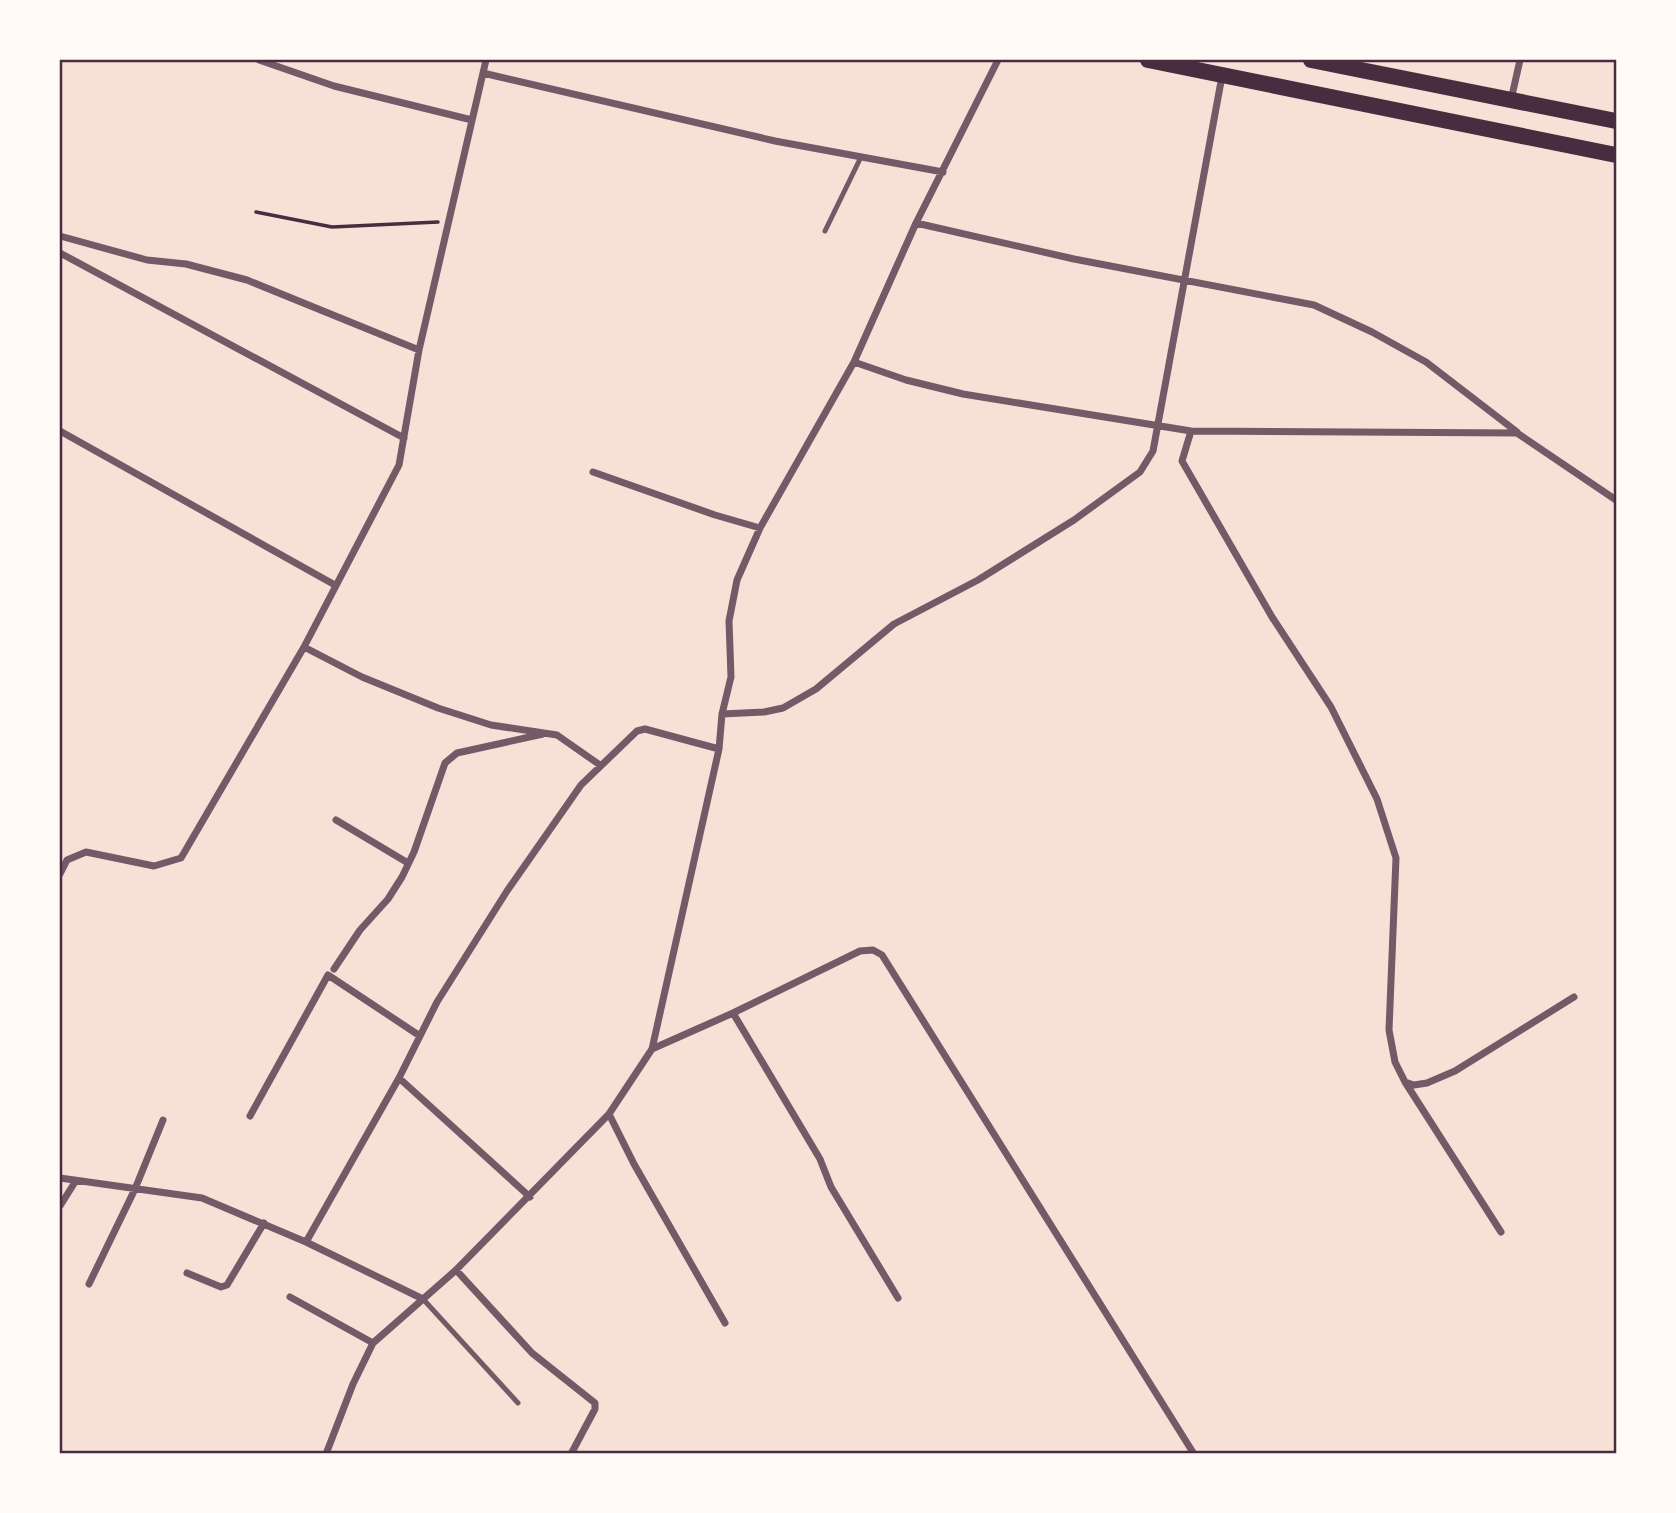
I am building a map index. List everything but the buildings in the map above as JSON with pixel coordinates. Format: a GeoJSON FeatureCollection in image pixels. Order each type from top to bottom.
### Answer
{"type":"FeatureCollection","features":[{"type":"Feature","properties":{"kind":"main road"},"geometry":{"type":"LineString","coordinates":[[1148,60],[1616,155]]}},
{"type":"Feature","properties":{"kind":"main road"},"geometry":{"type":"LineString","coordinates":[[1311,60],[1616,121]]}},
{"type":"Feature","properties":{"kind":"street"},"geometry":{"type":"LineString","coordinates":[[259,60],[334,86],[472,120]]}},
{"type":"Feature","properties":{"kind":"street"},"geometry":{"type":"LineString","coordinates":[[60,874],[67,860],[86,852],[153,866],[181,858],[303,646],[399,466],[419,350],[486,60]]}},
{"type":"Feature","properties":{"kind":"street"},"geometry":{"type":"LineString","coordinates":[[326,1454],[353,1384],[373,1343],[456,1270],[609,1114],[652,1049],[719,749],[722,714],[731,677],[729,621],[737,580],[760,528],[854,362],[916,223],[998,60]]}},
{"type":"Feature","properties":{"kind":"street"},"geometry":{"type":"LineString","coordinates":[[1511,100],[1520,60]]}},
{"type":"Feature","properties":{"kind":"street"},"geometry":{"type":"LineString","coordinates":[[483,73],[775,141],[943,172]]}},
{"type":"Feature","properties":{"kind":"street"},"geometry":{"type":"LineString","coordinates":[[722,714],[764,712],[783,708],[816,689],[894,624],[978,580],[1074,520],[1140,472],[1153,451],[1222,75]]}},
{"type":"Feature","properties":{"kind":"street"},"geometry":{"type":"LineString","coordinates":[[916,223],[1074,258],[1314,305],[1372,332],[1426,362],[1517,433],[1616,500]]}},
{"type":"Feature","properties":{"kind":"street"},"geometry":{"type":"LineString","coordinates":[[60,236],[148,260],[186,264],[247,280],[419,350]]}},
{"type":"Feature","properties":{"kind":"street"},"geometry":{"type":"LineString","coordinates":[[60,253],[404,438]]}},
{"type":"Feature","properties":{"kind":"street"},"geometry":{"type":"LineString","coordinates":[[854,362],[906,380],[963,394],[1192,431],[1517,433]]}},
{"type":"Feature","properties":{"kind":"street"},"geometry":{"type":"LineString","coordinates":[[60,431],[335,585]]}},
{"type":"Feature","properties":{"kind":"street"},"geometry":{"type":"LineString","coordinates":[[1192,431],[1182,461],[1272,617],[1331,707],[1377,799],[1396,858],[1390,1030],[1395,1062],[1501,1232]]}},
{"type":"Feature","properties":{"kind":"street"},"geometry":{"type":"LineString","coordinates":[[593,472],[760,528]]}},
{"type":"Feature","properties":{"kind":"street"},"geometry":{"type":"LineString","coordinates":[[303,646],[362,677],[438,708],[491,725],[544,734]]}},
{"type":"Feature","properties":{"kind":"street"},"geometry":{"type":"LineString","coordinates":[[306,1242],[399,1077],[437,1002],[508,891],[581,785],[637,731],[645,729],[719,749]]}},
{"type":"Feature","properties":{"kind":"street"},"geometry":{"type":"LineString","coordinates":[[334,969],[360,930],[388,899],[408,863],[444,763],[450,757],[457,753],[544,734],[542,732],[564,738],[600,765]]}},
{"type":"Feature","properties":{"kind":"street"},"geometry":{"type":"LineString","coordinates":[[336,820],[408,863]]}},
{"type":"Feature","properties":{"kind":"street"},"geometry":{"type":"LineString","coordinates":[[652,1049],[860,951],[873,950],[882,955],[1194,1454]]}},
{"type":"Feature","properties":{"kind":"street"},"geometry":{"type":"LineString","coordinates":[[250,1116],[327,975],[420,1036]]}},
{"type":"Feature","properties":{"kind":"street"},"geometry":{"type":"LineString","coordinates":[[1405,1082],[1414,1085],[1427,1083],[1455,1071],[1574,997]]}},
{"type":"Feature","properties":{"kind":"street"},"geometry":{"type":"LineString","coordinates":[[733,1013],[820,1159],[831,1187],[898,1297]]}},
{"type":"Feature","properties":{"kind":"street"},"geometry":{"type":"LineString","coordinates":[[399,1077],[530,1197]]}},
{"type":"Feature","properties":{"kind":"street"},"geometry":{"type":"LineString","coordinates":[[609,1114],[641,1176],[725,1323]]}},
{"type":"Feature","properties":{"kind":"street"},"geometry":{"type":"LineString","coordinates":[[89,1284],[135,1189],[163,1120]]}},
{"type":"Feature","properties":{"kind":"street"},"geometry":{"type":"LineString","coordinates":[[60,1178],[202,1198],[306,1242],[423,1299]]}},
{"type":"Feature","properties":{"kind":"street"},"geometry":{"type":"LineString","coordinates":[[60,1206],[75,1182]]}},
{"type":"Feature","properties":{"kind":"street"},"geometry":{"type":"LineString","coordinates":[[187,1273],[221,1287],[227,1285],[264,1223]]}},
{"type":"Feature","properties":{"kind":"street"},"geometry":{"type":"LineString","coordinates":[[456,1270],[532,1353],[595,1403],[595,1409],[571,1454]]}},
{"type":"Feature","properties":{"kind":"street"},"geometry":{"type":"LineString","coordinates":[[290,1297],[373,1343]]}},
{"type":"Feature","properties":{"kind":"lane"},"geometry":{"type":"LineString","coordinates":[[825,231],[861,157]]}},
{"type":"Feature","properties":{"kind":"lane"},"geometry":{"type":"LineString","coordinates":[[423,1299],[519,1403]]}},
{"type":"Feature","properties":{"kind":"path"},"geometry":{"type":"LineString","coordinates":[[256,212],[340,228],[447,222]]}}]}
